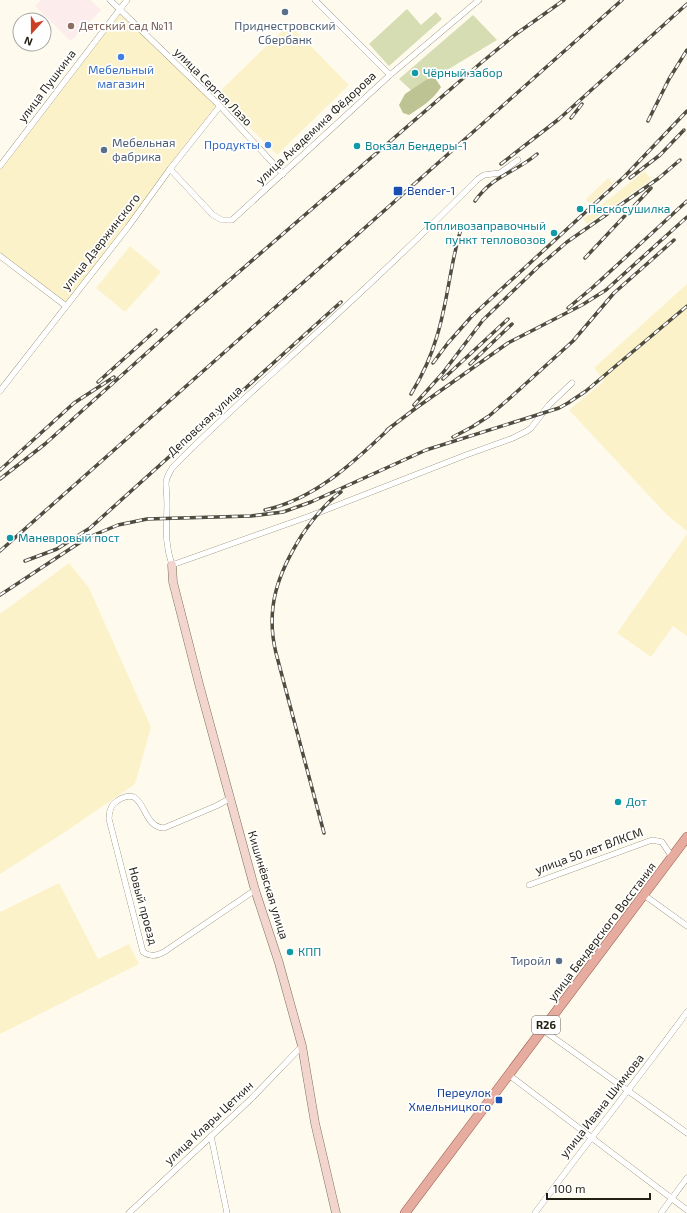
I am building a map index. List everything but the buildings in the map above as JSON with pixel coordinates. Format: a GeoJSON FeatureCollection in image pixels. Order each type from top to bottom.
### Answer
{"type":"FeatureCollection","features":[{"type":"Feature","properties":{"kind":"main road","name":"улица Бендерского Восстания"},"geometry":{"type":"LineString","coordinates":[[406,1213],[687,837]]}},
{"type":"Feature","properties":{"kind":"street","name":"улица Сергея Лазо"},"geometry":{"type":"LineString","coordinates":[[110,0],[220,106],[283,174]]}},
{"type":"Feature","properties":{"kind":"street","name":"улица Пушкина"},"geometry":{"type":"LineString","coordinates":[[0,166],[127,0]]}},
{"type":"Feature","properties":{"kind":"street"},"geometry":{"type":"LineString","coordinates":[[315,0],[390,76]]}},
{"type":"Feature","properties":{"kind":"street","name":"улица Академика Фёдорова"},"geometry":{"type":"LineString","coordinates":[[170,169],[218,219],[228,221],[236,217],[390,76],[479,0]]}},
{"type":"Feature","properties":{"kind":"street","name":"улица Дзержинского"},"geometry":{"type":"LineString","coordinates":[[0,391],[220,106]]}},
{"type":"Feature","properties":{"kind":"street","name":"Деповская улица"},"geometry":{"type":"LineString","coordinates":[[172,565],[166,540],[168,499],[166,481],[172,468],[217,424],[413,243],[478,179],[484,176],[500,173],[518,160]]}},
{"type":"Feature","properties":{"kind":"street"},"geometry":{"type":"LineString","coordinates":[[0,256],[66,306]]}},
{"type":"Feature","properties":{"kind":"street"},"geometry":{"type":"LineString","coordinates":[[172,565],[310,516],[527,432],[549,405],[572,383]]}},
{"type":"Feature","properties":{"kind":"street","name":"Кишинёвская улица"},"geometry":{"type":"LineString","coordinates":[[172,565],[173,582],[199,684],[255,890],[279,963],[302,1046],[315,1123],[336,1213]]}},
{"type":"Feature","properties":{"kind":"street","name":"Новый проезд"},"geometry":{"type":"LineString","coordinates":[[231,798],[164,828],[159,828],[154,825],[136,797],[130,795],[124,796],[110,807],[109,820],[142,952],[148,956],[156,956],[164,952],[255,890]]}},
{"type":"Feature","properties":{"kind":"street","name":"улица 50 лет ВЛКСМ"},"geometry":{"type":"LineString","coordinates":[[529,885],[652,840],[662,842],[672,857]]}},
{"type":"Feature","properties":{"kind":"street"},"geometry":{"type":"LineString","coordinates":[[644,895],[687,926]]}},
{"type":"Feature","properties":{"kind":"street","name":"улица Ивана Шимкова"},"geometry":{"type":"LineString","coordinates":[[535,1213],[590,1138],[628,1091],[687,1012]]}},
{"type":"Feature","properties":{"kind":"street"},"geometry":{"type":"LineString","coordinates":[[543,1030],[687,1134]]}},
{"type":"Feature","properties":{"kind":"street","name":"улица Клары Цеткин"},"geometry":{"type":"LineString","coordinates":[[129,1213],[251,1099],[302,1046]]}},
{"type":"Feature","properties":{"kind":"street"},"geometry":{"type":"LineString","coordinates":[[509,1075],[590,1138],[687,1210]]}},
{"type":"Feature","properties":{"kind":"street"},"geometry":{"type":"LineString","coordinates":[[211,1136],[227,1213]]}},
{"type":"Feature","properties":{"kind":"street"},"geometry":{"type":"LineString","coordinates":[[661,1213],[687,1178]]}},
{"type":"Feature","properties":{"kind":"shaded area","name":"Детский сад №11"},"geometry":{"type":"Polygon","coordinates":[[[41,0],[90,0],[101,10],[71,41],[52,23],[52,12],[41,12],[35,6],[41,0]]]}},
{"type":"Feature","properties":{"kind":"shaded area"},"geometry":{"type":"Polygon","coordinates":[[[119,10],[220,106],[66,306],[0,256],[0,166],[119,10]]]}},
{"type":"Feature","properties":{"kind":"shaded area"},"geometry":{"type":"Polygon","coordinates":[[[289,24],[349,85],[277,155],[217,94],[289,24]]]}},
{"type":"Feature","properties":{"kind":"shaded area"},"geometry":{"type":"Polygon","coordinates":[[[645,171],[651,180],[587,224],[583,219],[645,171]]]}},
{"type":"Feature","properties":{"kind":"shaded area"},"geometry":{"type":"Polygon","coordinates":[[[130,246],[161,272],[125,312],[96,288],[130,246]]]}},
{"type":"Feature","properties":{"kind":"shaded area"},"geometry":{"type":"Polygon","coordinates":[[[687,284],[687,531],[667,515],[569,410],[604,381],[594,368],[687,284]]]}},
{"type":"Feature","properties":{"kind":"shaded area"},"geometry":{"type":"Polygon","coordinates":[[[687,534],[687,636],[673,626],[651,657],[617,633],[687,534]]]}},
{"type":"Feature","properties":{"kind":"shaded area"},"geometry":{"type":"Polygon","coordinates":[[[69,563],[89,588],[151,727],[135,784],[0,874],[0,614],[69,563]]]}},
{"type":"Feature","properties":{"kind":"shaded area"},"geometry":{"type":"Polygon","coordinates":[[[59,883],[98,959],[129,944],[139,964],[0,1034],[0,912],[59,883]]]}},
{"type":"Feature","properties":{"kind":"green space"},"geometry":{"type":"Polygon","coordinates":[[[407,9],[421,25],[436,12],[442,19],[389,66],[369,44],[407,9]]]}},
{"type":"Feature","properties":{"kind":"green space"},"geometry":{"type":"Polygon","coordinates":[[[473,15],[497,40],[412,91],[399,79],[473,15]]]}},
{"type":"Feature","properties":{"kind":"green space"},"geometry":{"type":"Polygon","coordinates":[[[429,78],[435,78],[441,87],[426,103],[409,115],[403,113],[399,105],[405,94],[429,78]]]}},
{"type":"Feature","properties":{"kind":"sand"},"geometry":{"type":"Polygon","coordinates":[[[608,178],[613,183],[590,204],[586,199],[608,178]]]}},
{"type":"Feature","properties":{"kind":"railway"},"geometry":{"type":"LineString","coordinates":[[0,479],[45,444],[189,315],[482,62],[516,34],[564,0]]}},
{"type":"Feature","properties":{"kind":"railway"},"geometry":{"type":"LineString","coordinates":[[0,551],[622,0]]}},
{"type":"Feature","properties":{"kind":"railway"},"geometry":{"type":"LineString","coordinates":[[501,164],[559,119],[687,4]]}},
{"type":"Feature","properties":{"kind":"railway"},"geometry":{"type":"LineString","coordinates":[[648,121],[669,79],[687,50]]}},
{"type":"Feature","properties":{"kind":"railway"},"geometry":{"type":"LineString","coordinates":[[571,118],[582,104]]}},
{"type":"Feature","properties":{"kind":"railway"},"geometry":{"type":"LineString","coordinates":[[433,363],[448,343],[472,316],[625,176],[687,111]]}},
{"type":"Feature","properties":{"kind":"railway"},"geometry":{"type":"LineString","coordinates":[[630,178],[660,155],[684,130]]}},
{"type":"Feature","properties":{"kind":"railway"},"geometry":{"type":"LineString","coordinates":[[475,201],[489,185],[521,166],[537,154]]}},
{"type":"Feature","properties":{"kind":"railway"},"geometry":{"type":"LineString","coordinates":[[414,405],[442,374],[483,320],[538,267],[567,242],[659,178],[680,160]]}},
{"type":"Feature","properties":{"kind":"railway"},"geometry":{"type":"LineString","coordinates":[[585,258],[651,188]]}},
{"type":"Feature","properties":{"kind":"railway"},"geometry":{"type":"LineString","coordinates":[[568,308],[687,201]]}},
{"type":"Feature","properties":{"kind":"railway"},"geometry":{"type":"LineString","coordinates":[[387,430],[508,343],[582,305],[606,290],[687,217]]}},
{"type":"Feature","properties":{"kind":"railway"},"geometry":{"type":"LineString","coordinates":[[411,394],[426,366],[441,323],[454,256],[461,229]]}},
{"type":"Feature","properties":{"kind":"railway"},"geometry":{"type":"LineString","coordinates":[[453,437],[489,416],[511,397],[573,341],[614,293],[674,240]]}},
{"type":"Feature","properties":{"kind":"railway"},"geometry":{"type":"LineString","coordinates":[[25,561],[57,549],[90,528],[341,302]]}},
{"type":"Feature","properties":{"kind":"railway"},"geometry":{"type":"LineString","coordinates":[[0,595],[89,537],[118,525],[147,519],[251,516],[283,512],[311,502],[426,450],[559,408],[586,391],[687,306]]}},
{"type":"Feature","properties":{"kind":"railway"},"geometry":{"type":"LineString","coordinates":[[443,379],[508,319]]}},
{"type":"Feature","properties":{"kind":"railway"},"geometry":{"type":"LineString","coordinates":[[470,364],[512,324]]}},
{"type":"Feature","properties":{"kind":"railway"},"geometry":{"type":"LineString","coordinates":[[98,382],[156,330]]}},
{"type":"Feature","properties":{"kind":"railway"},"geometry":{"type":"LineString","coordinates":[[0,470],[74,403],[114,377]]}},
{"type":"Feature","properties":{"kind":"railway"},"geometry":{"type":"LineString","coordinates":[[265,510],[284,505],[318,488],[349,465],[392,426]]}},
{"type":"Feature","properties":{"kind":"railway"},"geometry":{"type":"LineString","coordinates":[[324,833],[276,653],[272,621],[276,591],[286,563],[310,523],[330,501],[341,492]]}},
{"type":"Feature","properties":{"kind":"place","name":"Приднестровский Сбербанк"},"geometry":{"type":"Point","coordinates":[285,12]}},
{"type":"Feature","properties":{"kind":"place","name":"Детский сад №11"},"geometry":{"type":"Point","coordinates":[71,26]}},
{"type":"Feature","properties":{"kind":"place","name":"Мебельный магазин"},"geometry":{"type":"Point","coordinates":[121,57]}},
{"type":"Feature","properties":{"kind":"place","name":"Чёрный забор"},"geometry":{"type":"Point","coordinates":[415,73]}},
{"type":"Feature","properties":{"kind":"place","name":"Продукты"},"geometry":{"type":"Point","coordinates":[268,145]}},
{"type":"Feature","properties":{"kind":"place","name":"Вокзал Бендеры-1"},"geometry":{"type":"Point","coordinates":[357,146]}},
{"type":"Feature","properties":{"kind":"place","name":"Мебельная фабрика"},"geometry":{"type":"Point","coordinates":[104,150]}},
{"type":"Feature","properties":{"kind":"place","name":"Bender-1"},"geometry":{"type":"Point","coordinates":[398,191]}},
{"type":"Feature","properties":{"kind":"place","name":"Пескосушилка"},"geometry":{"type":"Point","coordinates":[580,209]}},
{"type":"Feature","properties":{"kind":"place","name":"Топливозаправочный пункт тепловозов"},"geometry":{"type":"Point","coordinates":[554,233]}},
{"type":"Feature","properties":{"kind":"place","name":"Маневровый пост"},"geometry":{"type":"Point","coordinates":[10,538]}},
{"type":"Feature","properties":{"kind":"place","name":"Дот"},"geometry":{"type":"Point","coordinates":[618,802]}},
{"type":"Feature","properties":{"kind":"place","name":"КПП"},"geometry":{"type":"Point","coordinates":[290,952]}},
{"type":"Feature","properties":{"kind":"place","name":"Тиройл"},"geometry":{"type":"Point","coordinates":[559,961]}},
{"type":"Feature","properties":{"kind":"place","name":"Переулок Хмельницкого"},"geometry":{"type":"Point","coordinates":[499,1100]}}]}
